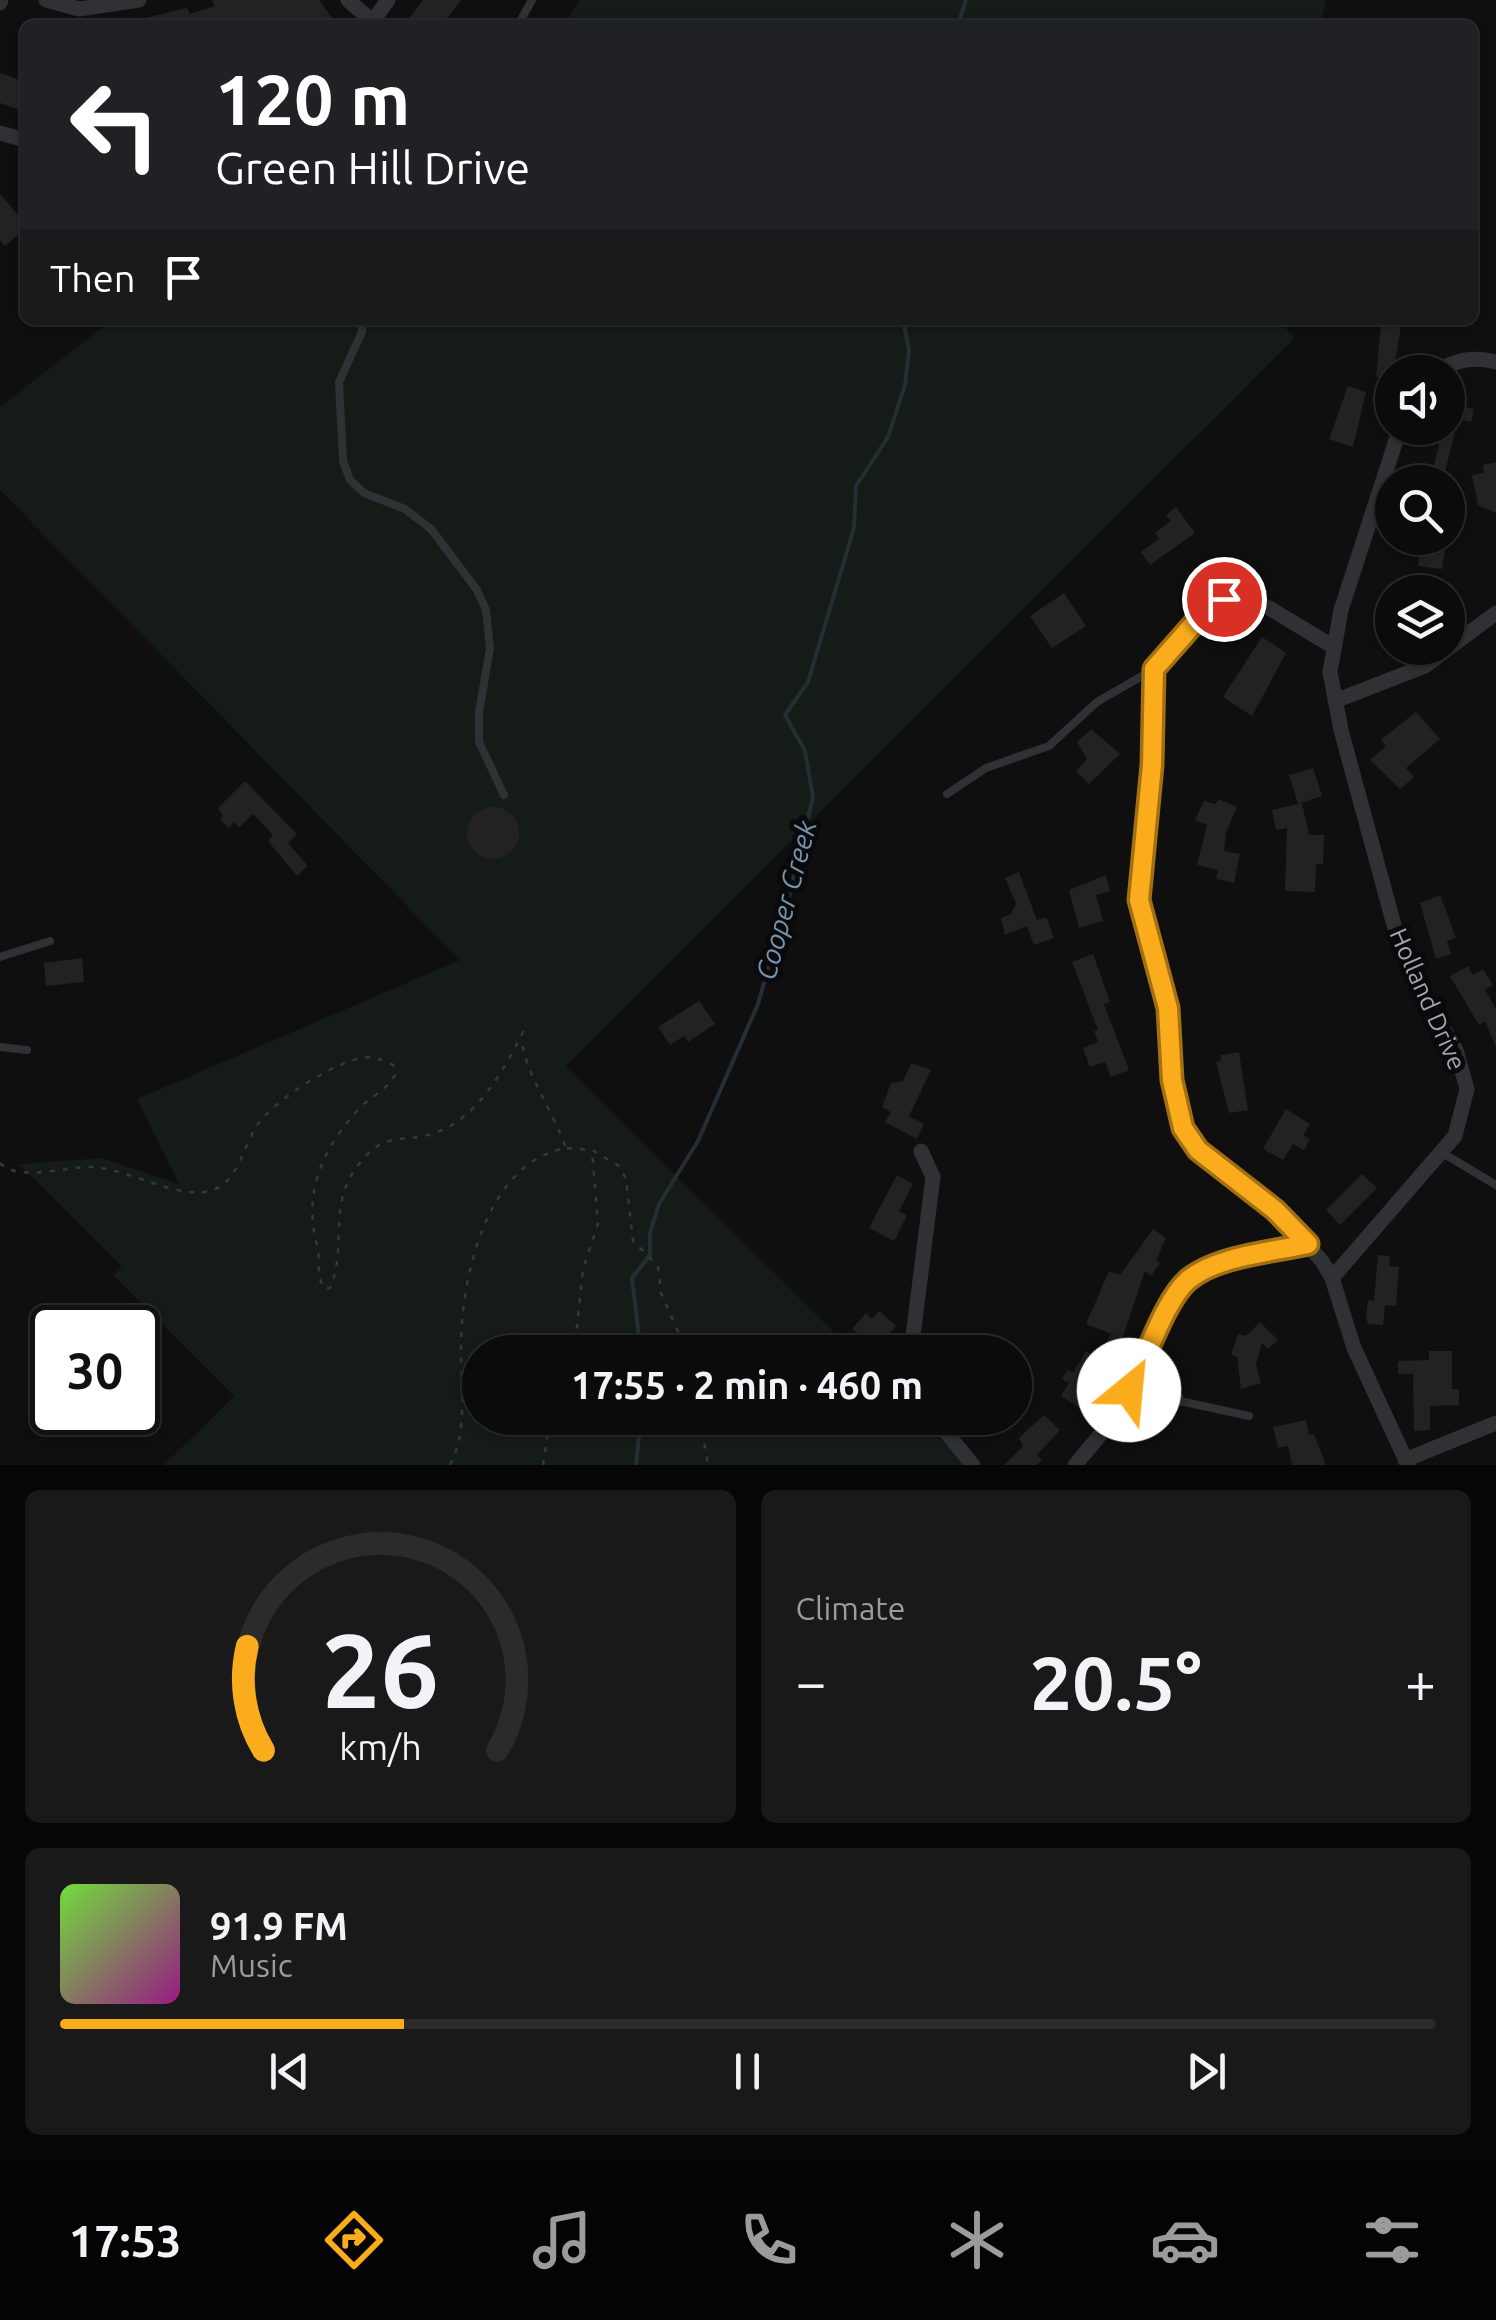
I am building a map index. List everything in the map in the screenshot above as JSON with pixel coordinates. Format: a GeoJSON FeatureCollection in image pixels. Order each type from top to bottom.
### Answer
{"type":"FeatureCollection","features":[{"type":"Feature","properties":{"kind":"street"},"geometry":{"type":"LineString","coordinates":[[46,0],[80,10],[139,0]]}},
{"type":"Feature","properties":{"kind":"street"},"geometry":{"type":"LineString","coordinates":[[348,0],[367,20]]}},
{"type":"Feature","properties":{"kind":"street"},"geometry":{"type":"LineString","coordinates":[[1465,359],[1496,362]]}},
{"type":"Feature","properties":{"kind":"street","name":"Holland Drive"},"geometry":{"type":"LineString","coordinates":[[1332,1278],[1441,1152],[1462,1120],[1467,1088],[1456,1050],[1425,998],[1394,925],[1330,672],[1332,646],[1395,445]]}},
{"type":"Feature","properties":{"kind":"street"},"geometry":{"type":"LineString","coordinates":[[1332,646],[1270,608],[1240,598],[1224,599],[1198,619],[1154,669],[1152,765],[1139,900],[1168,1008],[1172,1080],[1183,1128],[1198,1150],[1275,1210],[1308,1244],[1332,1278],[1354,1348],[1407,1462],[1496,1423]]}},
{"type":"Feature","properties":{"kind":"street"},"geometry":{"type":"LineString","coordinates":[[1336,701],[1426,666],[1496,614]]}},
{"type":"Feature","properties":{"kind":"street"},"geometry":{"type":"LineString","coordinates":[[913,1335],[933,1177],[921,1151]]}},
{"type":"Feature","properties":{"kind":"street"},"geometry":{"type":"LineString","coordinates":[[1075,1465],[1098,1441],[1129,1390],[1152,1349],[1172,1300],[1186,1282],[1201,1272],[1308,1244]]}},
{"type":"Feature","properties":{"kind":"street"},"geometry":{"type":"LineString","coordinates":[[948,1435],[974,1465]]}},
{"type":"Feature","properties":{"kind":"lane"},"geometry":{"type":"LineString","coordinates":[[362,325],[339,382],[343,461],[350,480],[364,493],[405,510],[431,529],[477,590],[486,610],[490,648],[477,730],[482,754],[504,796]]}},
{"type":"Feature","properties":{"kind":"lane"},"geometry":{"type":"LineString","coordinates":[[948,794],[986,768],[1049,746],[1096,702],[1154,669]]}},
{"type":"Feature","properties":{"kind":"lane"},"geometry":{"type":"LineString","coordinates":[[0,957],[50,941]]}},
{"type":"Feature","properties":{"kind":"lane"},"geometry":{"type":"LineString","coordinates":[[0,1047],[26,1050]]}},
{"type":"Feature","properties":{"kind":"lane"},"geometry":{"type":"LineString","coordinates":[[1441,1152],[1496,1184]]}},
{"type":"Feature","properties":{"kind":"lane"},"geometry":{"type":"LineString","coordinates":[[1152,1349],[1182,1402]]}},
{"type":"Feature","properties":{"kind":"lane"},"geometry":{"type":"LineString","coordinates":[[1129,1390],[1249,1416]]}},
{"type":"Feature","properties":{"kind":"path"},"geometry":{"type":"LineString","coordinates":[[0,1163],[19,1172],[103,1166],[193,1192],[213,1191],[229,1180],[257,1124],[280,1102],[354,1060],[384,1061],[393,1065],[395,1074],[388,1088],[359,1108],[330,1146],[314,1181],[311,1220],[325,1290],[334,1281],[338,1216],[353,1172],[381,1141],[436,1133],[468,1113],[526,1026]]}},
{"type":"Feature","properties":{"kind":"path"},"geometry":{"type":"LineString","coordinates":[[520,1038],[528,1076],[552,1109],[566,1148]]}},
{"type":"Feature","properties":{"kind":"path"},"geometry":{"type":"LineString","coordinates":[[450,1465],[460,1428],[466,1283],[488,1221],[520,1171],[539,1155],[566,1148],[592,1150],[607,1156],[626,1179],[633,1242],[658,1266],[661,1292],[680,1335]]}},
{"type":"Feature","properties":{"kind":"path"},"geometry":{"type":"LineString","coordinates":[[572,1335],[583,1269],[598,1224],[592,1150]]}},
{"type":"Feature","properties":{"kind":"path"},"geometry":{"type":"LineString","coordinates":[[543,1465],[547,1435]]}},
{"type":"Feature","properties":{"kind":"path"},"geometry":{"type":"LineString","coordinates":[[703,1435],[708,1465]]}},
{"type":"Feature","properties":{"kind":"shaded area"},"geometry":{"type":"Polygon","coordinates":[[[580,0],[1326,0],[1322,20],[567,20],[580,0]]]}},
{"type":"Feature","properties":{"kind":"shaded area"},"geometry":{"type":"Polygon","coordinates":[[[108,325],[1283,325],[1295,338],[566,1066],[837,1335],[462,1335],[462,1435],[936,1435],[966,1465],[164,1465],[234,1396],[160,1322],[160,1305],[143,1305],[113,1275],[122,1267],[19,1164],[102,1158],[179,1184],[137,1099],[460,960],[0,490],[0,407],[108,325]]]}},
{"type":"Feature","properties":{"kind":"building"},"geometry":{"type":"Polygon","coordinates":[[[212,0],[319,0],[333,20],[137,20],[187,8],[190,14],[215,6],[212,0]]]}},
{"type":"Feature","properties":{"kind":"building"},"geometry":{"type":"Polygon","coordinates":[[[423,0],[461,0],[446,20],[408,20],[423,0]]]}},
{"type":"Feature","properties":{"kind":"building"},"geometry":{"type":"Polygon","coordinates":[[[0,73],[20,80],[20,110],[0,103],[0,73]]]}},
{"type":"Feature","properties":{"kind":"building"},"geometry":{"type":"Polygon","coordinates":[[[0,194],[20,217],[20,233],[5,246],[0,240],[0,194]]]}},
{"type":"Feature","properties":{"kind":"building"},"geometry":{"type":"Polygon","coordinates":[[[1381,325],[1401,327],[1396,355],[1378,355],[1381,325]]]}},
{"type":"Feature","properties":{"kind":"building"},"geometry":{"type":"Polygon","coordinates":[[[1348,386],[1366,392],[1353,447],[1329,439],[1348,386]]]}},
{"type":"Feature","properties":{"kind":"building"},"geometry":{"type":"Polygon","coordinates":[[[1465,407],[1474,409],[1471,422],[1465,421],[1465,407]]]}},
{"type":"Feature","properties":{"kind":"building"},"geometry":{"type":"Polygon","coordinates":[[[1439,445],[1452,445],[1447,465],[1434,465],[1439,445]]]}},
{"type":"Feature","properties":{"kind":"building"},"geometry":{"type":"Polygon","coordinates":[[[1496,462],[1496,513],[1478,505],[1472,475],[1484,473],[1483,465],[1496,462]]]}},
{"type":"Feature","properties":{"kind":"building"},"geometry":{"type":"Polygon","coordinates":[[[1176,507],[1195,533],[1150,565],[1141,552],[1159,539],[1155,533],[1171,521],[1166,515],[1176,507]]]}},
{"type":"Feature","properties":{"kind":"building"},"geometry":{"type":"Polygon","coordinates":[[[1420,555],[1444,555],[1442,569],[1418,566],[1420,555]]]}},
{"type":"Feature","properties":{"kind":"building"},"geometry":{"type":"Polygon","coordinates":[[[1064,593],[1086,626],[1052,648],[1030,616],[1064,593]]]}},
{"type":"Feature","properties":{"kind":"building"},"geometry":{"type":"Polygon","coordinates":[[[1262,637],[1286,653],[1252,716],[1223,697],[1262,637]]]}},
{"type":"Feature","properties":{"kind":"building"},"geometry":{"type":"Polygon","coordinates":[[[1416,712],[1440,739],[1406,768],[1414,777],[1400,789],[1370,760],[1386,746],[1381,740],[1416,712]]]}},
{"type":"Feature","properties":{"kind":"building"},"geometry":{"type":"Polygon","coordinates":[[[1091,729],[1120,754],[1089,784],[1076,771],[1087,759],[1077,742],[1091,729]]]}},
{"type":"Feature","properties":{"kind":"building"},"geometry":{"type":"Polygon","coordinates":[[[1313,768],[1322,796],[1298,804],[1289,775],[1313,768]]]}},
{"type":"Feature","properties":{"kind":"building"},"geometry":{"type":"Polygon","coordinates":[[[245,781],[297,834],[288,843],[308,866],[297,876],[268,841],[273,835],[253,814],[239,828],[234,822],[229,828],[220,819],[223,816],[218,808],[245,781]]]}},
{"type":"Feature","properties":{"kind":"building"},"geometry":{"type":"Polygon","coordinates":[[[1218,799],[1237,807],[1226,832],[1224,851],[1240,854],[1234,883],[1216,879],[1218,870],[1197,865],[1207,825],[1195,820],[1204,801],[1216,804],[1218,799]]]}},
{"type":"Feature","properties":{"kind":"building"},"geometry":{"type":"Polygon","coordinates":[[[1302,803],[1309,835],[1324,835],[1323,864],[1316,864],[1315,892],[1285,891],[1287,828],[1276,830],[1272,810],[1302,803]]]}},
{"type":"Feature","properties":{"kind":"building"},"geometry":{"type":"Polygon","coordinates":[[[493,807],[511,815],[519,833],[511,851],[493,859],[475,851],[467,833],[475,815],[493,807]]]}},
{"type":"Feature","properties":{"kind":"building"},"geometry":{"type":"Polygon","coordinates":[[[1019,872],[1037,920],[1046,917],[1054,938],[1034,945],[1027,926],[1005,935],[1001,918],[1011,914],[1016,904],[1005,878],[1019,872]]]}},
{"type":"Feature","properties":{"kind":"building"},"geometry":{"type":"Polygon","coordinates":[[[1106,875],[1110,891],[1096,895],[1103,921],[1079,928],[1069,890],[1106,875]]]}},
{"type":"Feature","properties":{"kind":"building"},"geometry":{"type":"Polygon","coordinates":[[[1440,895],[1456,938],[1447,941],[1451,954],[1436,959],[1420,903],[1440,895]]]}},
{"type":"Feature","properties":{"kind":"building"},"geometry":{"type":"Polygon","coordinates":[[[1093,954],[1110,1002],[1104,1004],[1129,1070],[1111,1077],[1105,1062],[1090,1067],[1083,1048],[1098,1042],[1094,1031],[1098,1030],[1072,962],[1093,954]]]}},
{"type":"Feature","properties":{"kind":"building"},"geometry":{"type":"Polygon","coordinates":[[[82,958],[84,982],[46,986],[44,963],[82,958]]]}},
{"type":"Feature","properties":{"kind":"building"},"geometry":{"type":"Polygon","coordinates":[[[1468,966],[1473,975],[1483,969],[1493,985],[1485,990],[1496,1009],[1496,1047],[1485,1021],[1479,1025],[1450,976],[1468,966]]]}},
{"type":"Feature","properties":{"kind":"building"},"geometry":{"type":"Polygon","coordinates":[[[699,1001],[715,1024],[688,1042],[684,1036],[670,1045],[658,1027],[699,1001]]]}},
{"type":"Feature","properties":{"kind":"building"},"geometry":{"type":"Polygon","coordinates":[[[1239,1052],[1248,1110],[1229,1113],[1216,1062],[1221,1061],[1220,1055],[1239,1052]]]}},
{"type":"Feature","properties":{"kind":"building"},"geometry":{"type":"Polygon","coordinates":[[[911,1063],[931,1070],[909,1116],[924,1124],[917,1139],[885,1122],[891,1112],[882,1107],[891,1083],[903,1081],[911,1063]]]}},
{"type":"Feature","properties":{"kind":"building"},"geometry":{"type":"Polygon","coordinates":[[[1286,1109],[1310,1124],[1303,1135],[1310,1139],[1304,1150],[1293,1144],[1283,1160],[1263,1149],[1286,1109]]]}},
{"type":"Feature","properties":{"kind":"building"},"geometry":{"type":"Polygon","coordinates":[[[1362,1174],[1377,1188],[1340,1225],[1326,1210],[1362,1174]]]}},
{"type":"Feature","properties":{"kind":"building"},"geometry":{"type":"Polygon","coordinates":[[[897,1175],[913,1184],[899,1211],[907,1215],[894,1241],[869,1228],[897,1175]]]}},
{"type":"Feature","properties":{"kind":"building"},"geometry":{"type":"Polygon","coordinates":[[[1153,1229],[1166,1238],[1156,1260],[1160,1263],[1151,1276],[1145,1271],[1117,1354],[1089,1395],[1095,1398],[1086,1412],[1061,1396],[1069,1383],[1062,1379],[1068,1370],[1073,1373],[1086,1351],[1097,1358],[1111,1334],[1086,1324],[1109,1271],[1120,1275],[1153,1229]]]}},
{"type":"Feature","properties":{"kind":"building"},"geometry":{"type":"Polygon","coordinates":[[[1378,1255],[1390,1256],[1389,1266],[1399,1267],[1396,1306],[1385,1305],[1383,1325],[1368,1324],[1366,1317],[1368,1300],[1374,1301],[1378,1255]]]}},
{"type":"Feature","properties":{"kind":"building"},"geometry":{"type":"Polygon","coordinates":[[[879,1311],[896,1326],[888,1335],[857,1335],[852,1329],[866,1313],[872,1319],[879,1311]]]}},
{"type":"Feature","properties":{"kind":"building"},"geometry":{"type":"Polygon","coordinates":[[[1260,1322],[1278,1340],[1268,1349],[1262,1343],[1256,1364],[1261,1383],[1241,1389],[1237,1357],[1231,1354],[1238,1334],[1246,1336],[1260,1322]]]}},
{"type":"Feature","properties":{"kind":"building"},"geometry":{"type":"Polygon","coordinates":[[[1429,1351],[1452,1351],[1452,1389],[1459,1389],[1459,1405],[1430,1406],[1430,1430],[1414,1431],[1413,1374],[1398,1374],[1398,1361],[1429,1360],[1429,1351]]]}},
{"type":"Feature","properties":{"kind":"building"},"geometry":{"type":"Polygon","coordinates":[[[1044,1415],[1060,1430],[1037,1455],[1042,1460],[1036,1465],[1004,1465],[1023,1446],[1019,1438],[1032,1435],[1032,1426],[1044,1415]]]}},
{"type":"Feature","properties":{"kind":"building"},"geometry":{"type":"Polygon","coordinates":[[[1306,1420],[1309,1435],[1314,1434],[1326,1465],[1292,1465],[1288,1446],[1278,1448],[1273,1427],[1306,1420]]]}},
{"type":"Feature","properties":{"kind":"waterway","name":"Cooper Creek"},"geometry":{"type":"LineString","coordinates":[[960,20],[966,0]]}},
{"type":"Feature","properties":{"kind":"waterway","name":"Cooper Creek"},"geometry":{"type":"LineString","coordinates":[[639,1335],[632,1278],[650,1255],[650,1233],[659,1204],[698,1141],[758,1004],[790,893],[813,797],[805,751],[785,715],[808,682],[854,528],[856,486],[888,437],[905,385],[909,350],[904,325]]}},
{"type":"Feature","properties":{"kind":"waterway","name":"Cooper Creek"},"geometry":{"type":"LineString","coordinates":[[636,1465],[639,1435]]}},
{"type":"Feature","properties":{"kind":"route"},"geometry":{"type":"LineString","coordinates":[[1129,1390],[1152,1349],[1172,1300],[1186,1282],[1201,1272],[1239,1260],[1308,1244],[1275,1210],[1198,1150],[1183,1128],[1172,1080],[1168,1008],[1139,900],[1139,866],[1152,765],[1154,669],[1198,619],[1224,599]]}}]}
